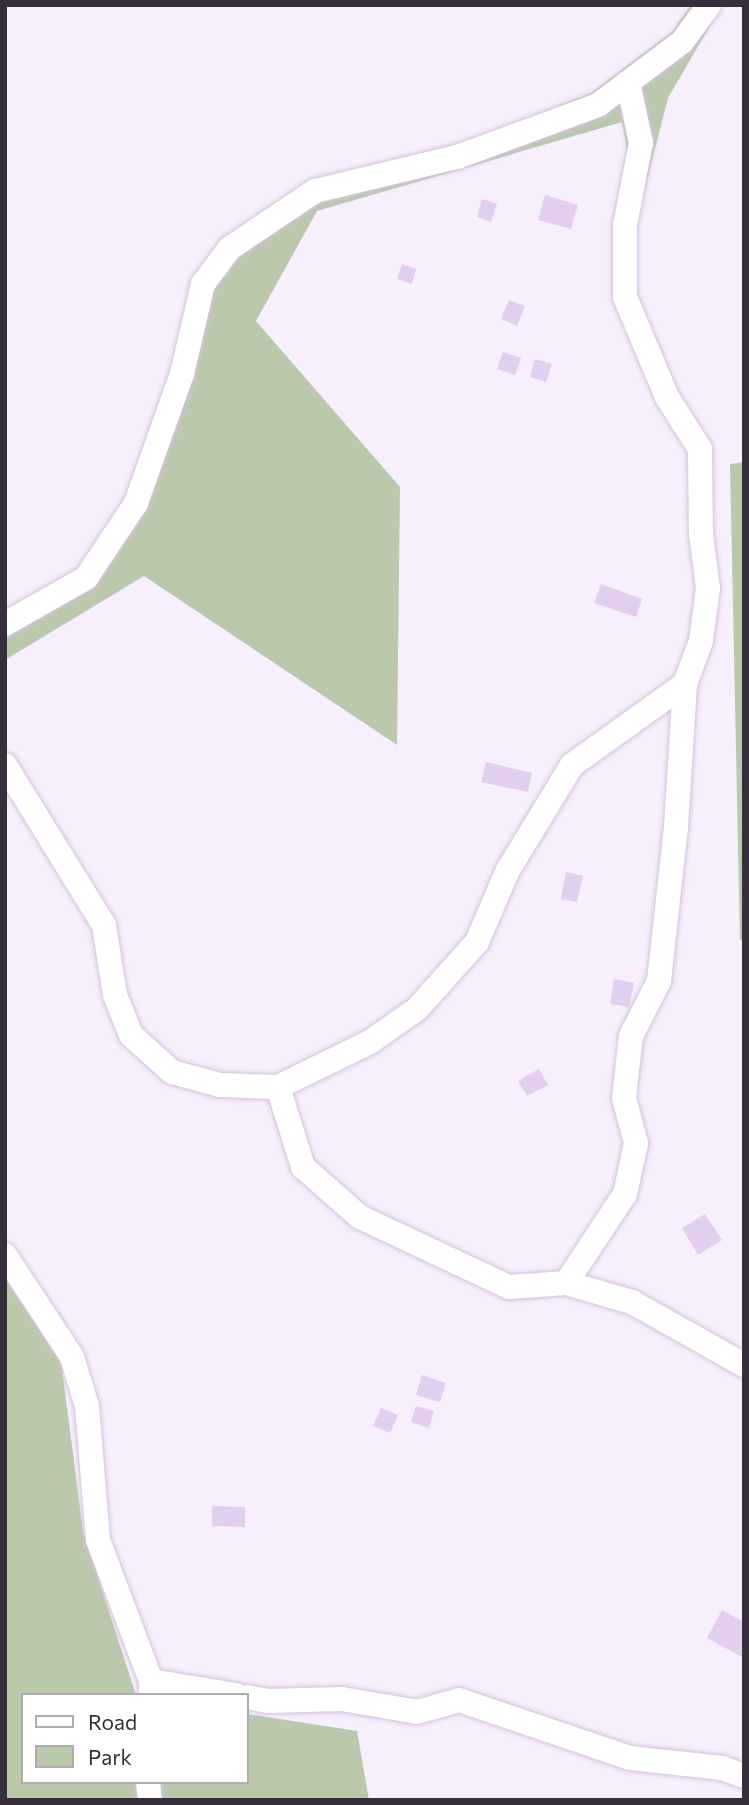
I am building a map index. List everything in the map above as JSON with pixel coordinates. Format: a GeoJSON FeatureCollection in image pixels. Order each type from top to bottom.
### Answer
{"type":"FeatureCollection","features":[{"type":"Feature","properties":{"kind":"street"},"geometry":{"type":"LineString","coordinates":[[5,624],[86,578],[136,503],[182,374],[203,284],[230,248],[315,191],[457,157],[598,105],[681,42],[709,5]]}},
{"type":"Feature","properties":{"kind":"street"},"geometry":{"type":"LineString","coordinates":[[566,1283],[625,1194],[636,1143],[624,1098],[631,1036],[659,981],[676,827],[685,684],[701,641],[708,588],[701,534],[700,449],[667,397],[625,298],[625,225],[641,143],[628,82]]}},
{"type":"Feature","properties":{"kind":"street"},"geometry":{"type":"LineString","coordinates":[[5,765],[104,925],[115,995],[131,1035],[172,1072],[220,1085],[278,1087],[370,1042],[417,1009],[477,942],[508,870],[572,765],[685,684]]}},
{"type":"Feature","properties":{"kind":"street"},"geometry":{"type":"LineString","coordinates":[[278,1087],[303,1167],[360,1217],[509,1287],[566,1283],[632,1302],[744,1365]]}},
{"type":"Feature","properties":{"kind":"street"},"geometry":{"type":"LineString","coordinates":[[5,1255],[72,1357],[87,1406],[98,1539],[151,1688],[212,1693]]}},
{"type":"Feature","properties":{"kind":"street"},"geometry":{"type":"LineString","coordinates":[[248,1697],[268,1701],[342,1699],[416,1712],[459,1700],[630,1758],[722,1768],[744,1776]]}},
{"type":"Feature","properties":{"kind":"green space"},"geometry":{"type":"Polygon","coordinates":[[[691,5],[722,5],[668,98],[638,215],[622,122],[317,211],[256,321],[400,487],[397,745],[144,576],[5,660],[5,612],[77,573],[127,496],[229,238],[591,93],[672,32],[691,5]]]}},
{"type":"Feature","properties":{"kind":"green space"},"geometry":{"type":"Polygon","coordinates":[[[744,462],[744,940],[740,940],[730,464],[744,462]]]}},
{"type":"Feature","properties":{"kind":"green space"},"geometry":{"type":"Polygon","coordinates":[[[5,1278],[61,1361],[83,1531],[135,1693],[21,1693],[21,1784],[248,1784],[248,1714],[357,1731],[369,1800],[5,1800],[5,1278]]]}},
{"type":"Feature","properties":{"kind":"building"},"geometry":{"type":"Polygon","coordinates":[[[545,195],[578,205],[571,229],[538,220],[545,195]]]}},
{"type":"Feature","properties":{"kind":"building"},"geometry":{"type":"Polygon","coordinates":[[[482,199],[497,204],[491,222],[477,217],[482,199]]]}},
{"type":"Feature","properties":{"kind":"building"},"geometry":{"type":"Polygon","coordinates":[[[402,264],[416,269],[412,284],[397,279],[402,264]]]}},
{"type":"Feature","properties":{"kind":"building"},"geometry":{"type":"Polygon","coordinates":[[[509,300],[525,306],[517,326],[501,319],[509,300]]]}},
{"type":"Feature","properties":{"kind":"building"},"geometry":{"type":"Polygon","coordinates":[[[503,352],[521,358],[515,375],[497,369],[503,352]]]}},
{"type":"Feature","properties":{"kind":"building"},"geometry":{"type":"Polygon","coordinates":[[[535,359],[552,364],[546,382],[530,377],[535,359]]]}},
{"type":"Feature","properties":{"kind":"building"},"geometry":{"type":"Polygon","coordinates":[[[601,584],[642,599],[636,617],[594,603],[601,584]]]}},
{"type":"Feature","properties":{"kind":"building"},"geometry":{"type":"Polygon","coordinates":[[[486,762],[532,773],[528,792],[481,782],[486,762]]]}},
{"type":"Feature","properties":{"kind":"building"},"geometry":{"type":"Polygon","coordinates":[[[566,872],[583,876],[577,902],[561,899],[566,872]]]}},
{"type":"Feature","properties":{"kind":"building"},"geometry":{"type":"Polygon","coordinates":[[[614,979],[634,983],[629,1007],[610,1004],[614,979]]]}},
{"type":"Feature","properties":{"kind":"building"},"geometry":{"type":"Polygon","coordinates":[[[539,1069],[548,1085],[527,1096],[518,1081],[539,1069]]]}},
{"type":"Feature","properties":{"kind":"building"},"geometry":{"type":"Polygon","coordinates":[[[705,1214],[722,1240],[698,1255],[682,1228],[705,1214]]]}},
{"type":"Feature","properties":{"kind":"building"},"geometry":{"type":"Polygon","coordinates":[[[422,1375],[446,1383],[440,1402],[416,1395],[422,1375]]]}},
{"type":"Feature","properties":{"kind":"building"},"geometry":{"type":"Polygon","coordinates":[[[416,1406],[434,1411],[429,1428],[411,1422],[416,1406]]]}},
{"type":"Feature","properties":{"kind":"building"},"geometry":{"type":"Polygon","coordinates":[[[381,1408],[398,1415],[390,1433],[373,1426],[381,1408]]]}},
{"type":"Feature","properties":{"kind":"building"},"geometry":{"type":"Polygon","coordinates":[[[212,1506],[245,1507],[245,1527],[212,1526],[212,1506]]]}},
{"type":"Feature","properties":{"kind":"building"},"geometry":{"type":"Polygon","coordinates":[[[722,1610],[744,1622],[744,1658],[707,1638],[722,1610]]]}}]}
